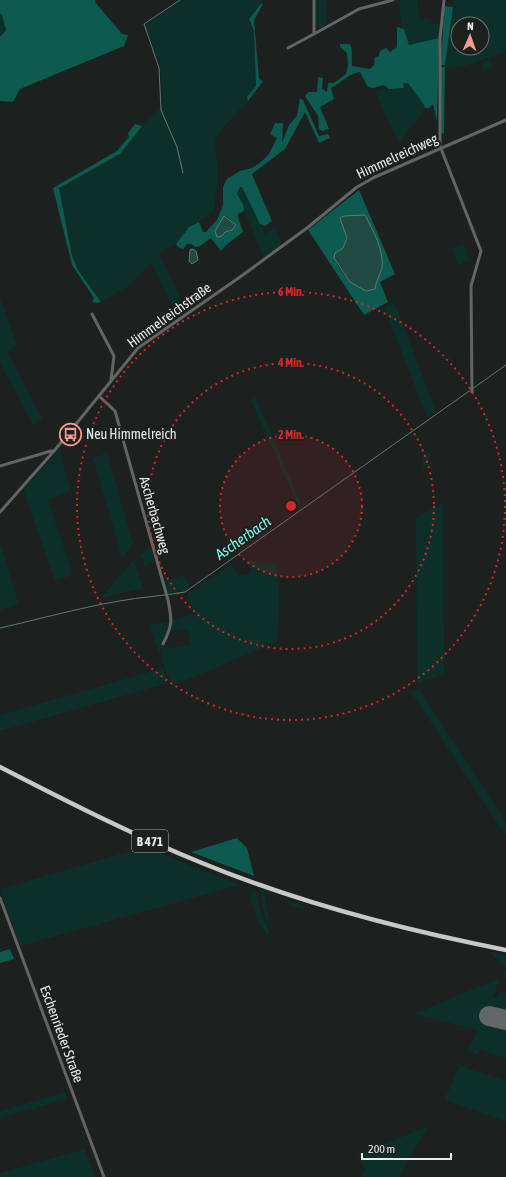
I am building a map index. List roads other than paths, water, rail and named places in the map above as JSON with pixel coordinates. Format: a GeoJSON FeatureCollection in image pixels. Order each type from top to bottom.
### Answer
{"type":"FeatureCollection","features":[{"type":"Feature","properties":{"kind":"highway","name":"B 471"},"geometry":{"type":"LineString","coordinates":[[0,767],[117,826],[203,864],[252,882],[365,918],[422,933],[506,950]]}},
{"type":"Feature","properties":{"kind":"street"},"geometry":{"type":"LineString","coordinates":[[314,0],[314,34]]}},
{"type":"Feature","properties":{"kind":"street"},"geometry":{"type":"LineString","coordinates":[[288,48],[360,9],[393,0]]}},
{"type":"Feature","properties":{"kind":"street"},"geometry":{"type":"LineString","coordinates":[[444,0],[440,38],[439,123],[441,148],[481,251],[471,286],[472,390]]}},
{"type":"Feature","properties":{"kind":"street","name":"Himmelreichweg"},"geometry":{"type":"LineString","coordinates":[[307,228],[357,187],[375,177],[506,120]]}},
{"type":"Feature","properties":{"kind":"street","name":"Himmelreichstraße"},"geometry":{"type":"LineString","coordinates":[[0,512],[54,451],[138,348],[307,228]]}},
{"type":"Feature","properties":{"kind":"street"},"geometry":{"type":"LineString","coordinates":[[92,314],[114,356],[111,380]]}},
{"type":"Feature","properties":{"kind":"street","name":"Ascherbachweg"},"geometry":{"type":"LineString","coordinates":[[99,396],[115,411],[167,595],[172,621],[171,628],[163,644]]}},
{"type":"Feature","properties":{"kind":"street"},"geometry":{"type":"LineString","coordinates":[[0,466],[24,458],[54,451]]}},
{"type":"Feature","properties":{"kind":"street","name":"Eschenrieder Straße"},"geometry":{"type":"LineString","coordinates":[[0,898],[104,1177]]}},
{"type":"Feature","properties":{"kind":"waterway"},"geometry":{"type":"LineString","coordinates":[[180,0],[144,24],[159,68],[161,110],[177,147],[183,173]]}},
{"type":"Feature","properties":{"kind":"waterway","name":"Ascherbach"},"geometry":{"type":"LineString","coordinates":[[0,628],[104,604],[185,592],[506,365]]}},
{"type":"Feature","properties":{"kind":"place","name":"Neu Himmelreich"},"geometry":{"type":"Point","coordinates":[70,434]}}]}
